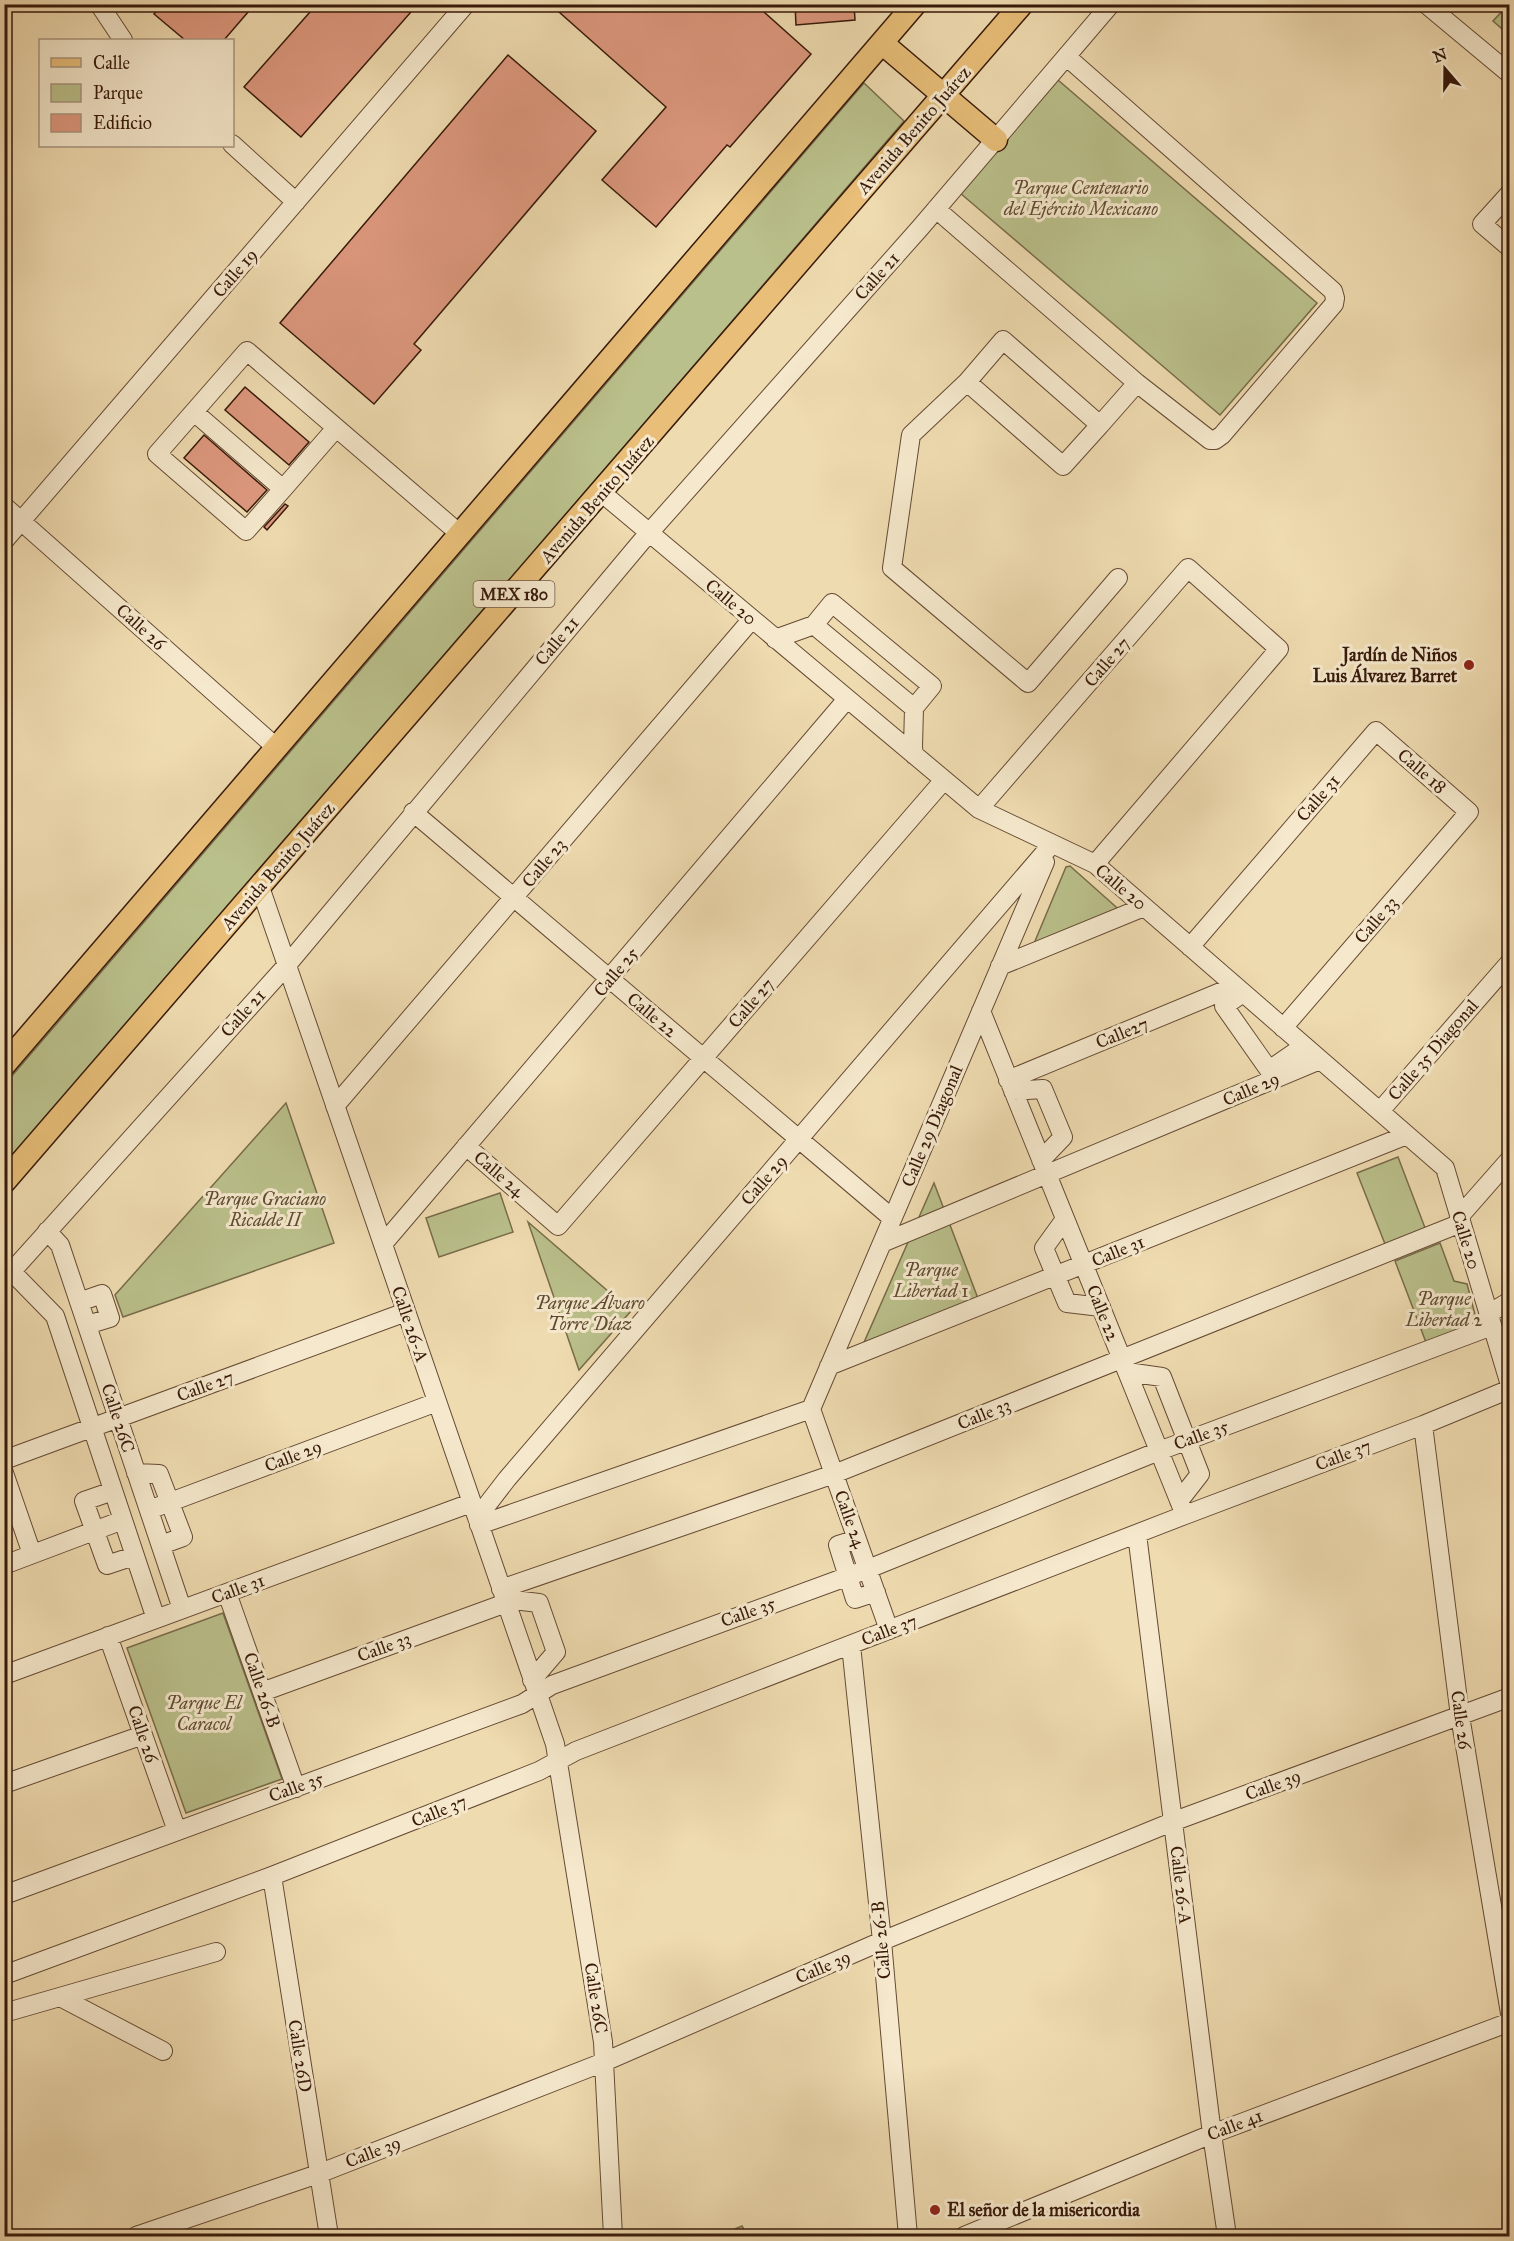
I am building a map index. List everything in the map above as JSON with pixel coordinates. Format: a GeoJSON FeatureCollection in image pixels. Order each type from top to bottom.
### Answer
{"type":"FeatureCollection","features":[{"type":"Feature","properties":{"kind":"main road"},"geometry":{"type":"LineString","coordinates":[[4,1065],[915,4]]}},
{"type":"Feature","properties":{"kind":"main road","name":"Avenida Benito Juárez"},"geometry":{"type":"LineString","coordinates":[[4,1182],[602,493],[1022,4]]}},
{"type":"Feature","properties":{"kind":"main road"},"geometry":{"type":"LineString","coordinates":[[882,43],[996,140]]}},
{"type":"Feature","properties":{"kind":"street"},"geometry":{"type":"LineString","coordinates":[[99,4],[122,39]]}},
{"type":"Feature","properties":{"kind":"street","name":"Calle 19"},"geometry":{"type":"LineString","coordinates":[[4,541],[466,4]]}},
{"type":"Feature","properties":{"kind":"street","name":"Calle 21"},"geometry":{"type":"LineString","coordinates":[[8,1276],[287,965],[412,812],[649,533],[936,209],[1111,4]]}},
{"type":"Feature","properties":{"kind":"street"},"geometry":{"type":"LineString","coordinates":[[1426,4],[1509,74]]}},
{"type":"Feature","properties":{"kind":"street"},"geometry":{"type":"LineString","coordinates":[[936,209],[1137,383],[1210,440],[1215,440],[1222,435],[1334,304],[1333,291],[1067,57]]}},
{"type":"Feature","properties":{"kind":"street"},"geometry":{"type":"LineString","coordinates":[[234,146],[296,202]]}},
{"type":"Feature","properties":{"kind":"street"},"geometry":{"type":"LineString","coordinates":[[1509,193],[1482,224],[1509,248]]}},
{"type":"Feature","properties":{"kind":"street"},"geometry":{"type":"LineString","coordinates":[[1100,424],[1003,340],[967,382],[911,435],[892,568],[1028,683],[1118,579]]}},
{"type":"Feature","properties":{"kind":"street"},"geometry":{"type":"LineString","coordinates":[[336,428],[246,531],[158,454],[247,351],[460,534]]}},
{"type":"Feature","properties":{"kind":"street"},"geometry":{"type":"LineString","coordinates":[[967,382],[1063,466],[1137,383]]}},
{"type":"Feature","properties":{"kind":"street"},"geometry":{"type":"LineString","coordinates":[[194,412],[283,489]]}},
{"type":"Feature","properties":{"kind":"street","name":"Calle 20"},"geometry":{"type":"LineString","coordinates":[[602,493],[979,809],[1095,864],[1445,1168],[1509,1387]]}},
{"type":"Feature","properties":{"kind":"street","name":"Calle 26"},"geometry":{"type":"LineString","coordinates":[[4,506],[277,747]]}},
{"type":"Feature","properties":{"kind":"street","name":"Calle 27"},"geometry":{"type":"LineString","coordinates":[[979,809],[1188,568],[1279,649],[1095,864]]}},
{"type":"Feature","properties":{"kind":"street"},"geometry":{"type":"LineString","coordinates":[[775,639],[814,625],[832,603],[932,686],[914,708],[914,755]]}},
{"type":"Feature","properties":{"kind":"street","name":"Calle 23"},"geometry":{"type":"LineString","coordinates":[[335,1106],[752,619]]}},
{"type":"Feature","properties":{"kind":"street"},"geometry":{"type":"LineString","coordinates":[[814,625],[914,708]]}},
{"type":"Feature","properties":{"kind":"street","name":"Calle 25"},"geometry":{"type":"LineString","coordinates":[[383,1244],[847,699]]}},
{"type":"Feature","properties":{"kind":"street","name":"Calle 18"},"geometry":{"type":"LineString","coordinates":[[1376,731],[1469,812]]}},
{"type":"Feature","properties":{"kind":"street","name":"Calle 31"},"geometry":{"type":"LineString","coordinates":[[1190,947],[1376,731]]}},
{"type":"Feature","properties":{"kind":"street","name":"Calle 27"},"geometry":{"type":"LineString","coordinates":[[558,1226],[944,780]]}},
{"type":"Feature","properties":{"kind":"street","name":"Calle 22"},"geometry":{"type":"LineString","coordinates":[[412,812],[892,1218]]}},
{"type":"Feature","properties":{"kind":"street","name":"Calle 33"},"geometry":{"type":"LineString","coordinates":[[1283,1028],[1469,812]]}},
{"type":"Feature","properties":{"kind":"street","name":"Calle 29 Diagonal"},"geometry":{"type":"LineString","coordinates":[[811,1409],[1052,844]]}},
{"type":"Feature","properties":{"kind":"street","name":"Calle 29"},"geometry":{"type":"LineString","coordinates":[[476,1515],[1052,844]]}},
{"type":"Feature","properties":{"kind":"street","name":"Calle 26-A"},"geometry":{"type":"LineString","coordinates":[[260,887],[504,1597],[540,1686],[555,1744],[557,1761]]}},
{"type":"Feature","properties":{"kind":"street"},"geometry":{"type":"LineString","coordinates":[[1000,966],[1144,907]]}},
{"type":"Feature","properties":{"kind":"street","name":"Calle 35 Diagonal"},"geometry":{"type":"LineString","coordinates":[[1380,1112],[1509,962]]}},
{"type":"Feature","properties":{"kind":"street"},"geometry":{"type":"LineString","coordinates":[[1239,989],[1224,1006],[1269,1070],[1304,1046]]}},
{"type":"Feature","properties":{"kind":"street","name":"Calle27"},"geometry":{"type":"LineString","coordinates":[[1011,1085],[1239,989]]}},
{"type":"Feature","properties":{"kind":"street","name":"Calle 22"},"geometry":{"type":"LineString","coordinates":[[981,1011],[1182,1508]]}},
{"type":"Feature","properties":{"kind":"street","name":"Calle 29"},"geometry":{"type":"LineString","coordinates":[[882,1243],[1044,1167],[1320,1060]]}},
{"type":"Feature","properties":{"kind":"street"},"geometry":{"type":"LineString","coordinates":[[1011,1085],[1043,1089],[1063,1137],[1044,1167]]}},
{"type":"Feature","properties":{"kind":"street","name":"Calle 31"},"geometry":{"type":"LineString","coordinates":[[829,1366],[1407,1135]]}},
{"type":"Feature","properties":{"kind":"street","name":"Calle 24"},"geometry":{"type":"LineString","coordinates":[[466,1146],[558,1226]]}},
{"type":"Feature","properties":{"kind":"street"},"geometry":{"type":"LineString","coordinates":[[1460,1220],[1509,1159]]}},
{"type":"Feature","properties":{"kind":"street"},"geometry":{"type":"LineString","coordinates":[[1065,1219],[1044,1248],[1067,1303],[1101,1307]]}},
{"type":"Feature","properties":{"kind":"street","name":"Calle 33"},"geometry":{"type":"LineString","coordinates":[[262,1692],[504,1597],[1124,1365],[1460,1220]]}},
{"type":"Feature","properties":{"kind":"street","name":"Calle 26C"},"geometry":{"type":"LineString","coordinates":[[47,1231],[60,1245],[182,1609]]}},
{"type":"Feature","properties":{"kind":"street","name":"Calle 26C"},"geometry":{"type":"LineString","coordinates":[[8,1276],[55,1316],[156,1619]]}},
{"type":"Feature","properties":{"kind":"street"},"geometry":{"type":"LineString","coordinates":[[1490,1320],[1509,1301]]}},
{"type":"Feature","properties":{"kind":"street","name":"Calle 27"},"geometry":{"type":"LineString","coordinates":[[4,1460],[406,1312]]}},
{"type":"Feature","properties":{"kind":"street","name":"Calle 35"},"geometry":{"type":"LineString","coordinates":[[4,1895],[522,1704],[540,1686],[868,1569],[1159,1450],[1490,1320]]}},
{"type":"Feature","properties":{"kind":"street"},"geometry":{"type":"LineString","coordinates":[[1124,1365],[1162,1377],[1200,1474],[1182,1508]]}},
{"type":"Feature","properties":{"kind":"street","name":"Calle 37"},"geometry":{"type":"LineString","coordinates":[[4,1975],[272,1876],[539,1771],[576,1751],[1137,1534],[1182,1508],[1423,1425],[1509,1387]]}},
{"type":"Feature","properties":{"kind":"street","name":"Calle 29"},"geometry":{"type":"LineString","coordinates":[[149,1510],[437,1402]]}},
{"type":"Feature","properties":{"kind":"street","name":"Calle 31"},"geometry":{"type":"LineString","coordinates":[[4,1675],[227,1593],[811,1409]]}},
{"type":"Feature","properties":{"kind":"street","name":"Calle 24"},"geometry":{"type":"LineString","coordinates":[[811,1409],[889,1630]]}},
{"type":"Feature","properties":{"kind":"street","name":"Calle 26"},"geometry":{"type":"LineString","coordinates":[[1423,1425],[1460,1716],[1509,2013]]}},
{"type":"Feature","properties":{"kind":"street"},"geometry":{"type":"LineString","coordinates":[[4,1473],[32,1554]]}},
{"type":"Feature","properties":{"kind":"street"},"geometry":{"type":"LineString","coordinates":[[136,1473],[159,1474],[183,1537],[161,1545]]}},
{"type":"Feature","properties":{"kind":"street"},"geometry":{"type":"LineString","coordinates":[[113,1491],[84,1501],[107,1565],[134,1556]]}},
{"type":"Feature","properties":{"kind":"street"},"geometry":{"type":"LineString","coordinates":[[4,1564],[123,1520]]}},
{"type":"Feature","properties":{"kind":"street","name":"Calle 26-A"},"geometry":{"type":"LineString","coordinates":[[1137,1534],[1212,2134],[1227,2236]]}},
{"type":"Feature","properties":{"kind":"street"},"geometry":{"type":"LineString","coordinates":[[857,1539],[838,1545],[855,1599],[876,1592]]}},
{"type":"Feature","properties":{"kind":"street","name":"Calle 26-B"},"geometry":{"type":"LineString","coordinates":[[227,1593],[296,1788]]}},
{"type":"Feature","properties":{"kind":"street"},"geometry":{"type":"LineString","coordinates":[[504,1597],[539,1603],[556,1652],[540,1686]]}},
{"type":"Feature","properties":{"kind":"street","name":"Calle 26"},"geometry":{"type":"LineString","coordinates":[[108,1636],[177,1831]]}},
{"type":"Feature","properties":{"kind":"street","name":"Calle 26-B"},"geometry":{"type":"LineString","coordinates":[[851,1645],[882,1941],[908,2236]]}},
{"type":"Feature","properties":{"kind":"street","name":"Calle 39"},"geometry":{"type":"LineString","coordinates":[[136,2236],[318,2174],[603,2062],[882,1941],[1173,1822],[1509,1697]]}},
{"type":"Feature","properties":{"kind":"street"},"geometry":{"type":"LineString","coordinates":[[4,1784],[143,1735]]}},
{"type":"Feature","properties":{"kind":"street","name":"Calle 26C"},"geometry":{"type":"LineString","coordinates":[[557,1761],[603,2042],[613,2236]]}},
{"type":"Feature","properties":{"kind":"street","name":"Calle 26D"},"geometry":{"type":"LineString","coordinates":[[272,1876],[328,2236]]}},
{"type":"Feature","properties":{"kind":"street"},"geometry":{"type":"LineString","coordinates":[[4,2013],[216,1952]]}},
{"type":"Feature","properties":{"kind":"street"},"geometry":{"type":"LineString","coordinates":[[60,1997],[163,2051]]}},
{"type":"Feature","properties":{"kind":"street","name":"Calle 41"},"geometry":{"type":"LineString","coordinates":[[964,2236],[1212,2134],[1509,2022]]}},
{"type":"Feature","properties":{"kind":"green space"},"geometry":{"type":"Polygon","coordinates":[[[1509,5],[1509,35],[1493,21],[1509,5]]]}},
{"type":"Feature","properties":{"kind":"green space","name":"Parque Centenario del Ejército Mexicano"},"geometry":{"type":"Polygon","coordinates":[[[1058,80],[1317,303],[1220,415],[960,193],[1058,80]]]}},
{"type":"Feature","properties":{"kind":"green space"},"geometry":{"type":"Polygon","coordinates":[[[864,83],[904,121],[5,1167],[5,1084],[864,83]]]}},
{"type":"Feature","properties":{"kind":"green space"},"geometry":{"type":"Polygon","coordinates":[[[1070,866],[1124,914],[1030,953],[1066,867],[1070,866]]]}},
{"type":"Feature","properties":{"kind":"green space","name":"Parque Graciano Ricalde II"},"geometry":{"type":"Polygon","coordinates":[[[286,1103],[334,1243],[123,1317],[115,1295],[286,1103]]]}},
{"type":"Feature","properties":{"kind":"green space"},"geometry":{"type":"Polygon","coordinates":[[[1398,1157],[1427,1233],[1387,1249],[1357,1173],[1398,1157]]]}},
{"type":"Feature","properties":{"kind":"green space","name":"Parque Libertad 1"},"geometry":{"type":"Polygon","coordinates":[[[934,1183],[979,1301],[862,1347],[934,1183]]]}},
{"type":"Feature","properties":{"kind":"green space"},"geometry":{"type":"Polygon","coordinates":[[[500,1193],[513,1232],[439,1257],[426,1218],[500,1193]]]}},
{"type":"Feature","properties":{"kind":"green space","name":"Parque Álvaro Torre Díaz"},"geometry":{"type":"Polygon","coordinates":[[[528,1222],[631,1311],[579,1370],[528,1222]]]}},
{"type":"Feature","properties":{"kind":"green space","name":"Parque Libertad 2"},"geometry":{"type":"Polygon","coordinates":[[[1440,1243],[1454,1281],[1467,1284],[1478,1326],[1427,1345],[1395,1261],[1440,1243]]]}},
{"type":"Feature","properties":{"kind":"green space","name":"Parque El Caracol"},"geometry":{"type":"Polygon","coordinates":[[[223,1613],[282,1779],[186,1813],[127,1648],[223,1613]]]}},
{"type":"Feature","properties":{"kind":"green space"},"geometry":{"type":"Polygon","coordinates":[[[742,2226],[748,2236],[718,2236],[742,2226]]]}},
{"type":"Feature","properties":{"kind":"building"},"geometry":{"type":"Polygon","coordinates":[[[163,4],[255,4],[225,39],[184,39],[154,14],[163,4]]]}},
{"type":"Feature","properties":{"kind":"building"},"geometry":{"type":"Polygon","coordinates":[[[317,4],[418,4],[301,137],[244,87],[317,4]]]}},
{"type":"Feature","properties":{"kind":"building"},"geometry":{"type":"Polygon","coordinates":[[[550,4],[755,4],[811,54],[730,147],[727,145],[656,227],[602,180],[666,107],[550,4]]]}},
{"type":"Feature","properties":{"kind":"building"},"geometry":{"type":"Polygon","coordinates":[[[795,4],[854,4],[855,20],[796,25],[795,4]]]}},
{"type":"Feature","properties":{"kind":"building"},"geometry":{"type":"Polygon","coordinates":[[[508,55],[596,131],[414,344],[421,350],[374,404],[280,323],[508,55]]]}},
{"type":"Feature","properties":{"kind":"building"},"geometry":{"type":"Polygon","coordinates":[[[245,387],[309,442],[289,465],[225,410],[245,387]]]}},
{"type":"Feature","properties":{"kind":"building"},"geometry":{"type":"Polygon","coordinates":[[[204,435],[267,490],[247,512],[184,458],[204,435]]]}},
{"type":"Feature","properties":{"kind":"building"},"geometry":{"type":"Polygon","coordinates":[[[285,504],[288,506],[267,530],[264,527],[285,504]]]}},
{"type":"Feature","properties":{"kind":"place","name":"Jardín de Niños Luis Álvarez Barret"},"geometry":{"type":"Point","coordinates":[1469,665]}},
{"type":"Feature","properties":{"kind":"place","name":"El señor de la misericordia"},"geometry":{"type":"Point","coordinates":[935,2210]}}]}
